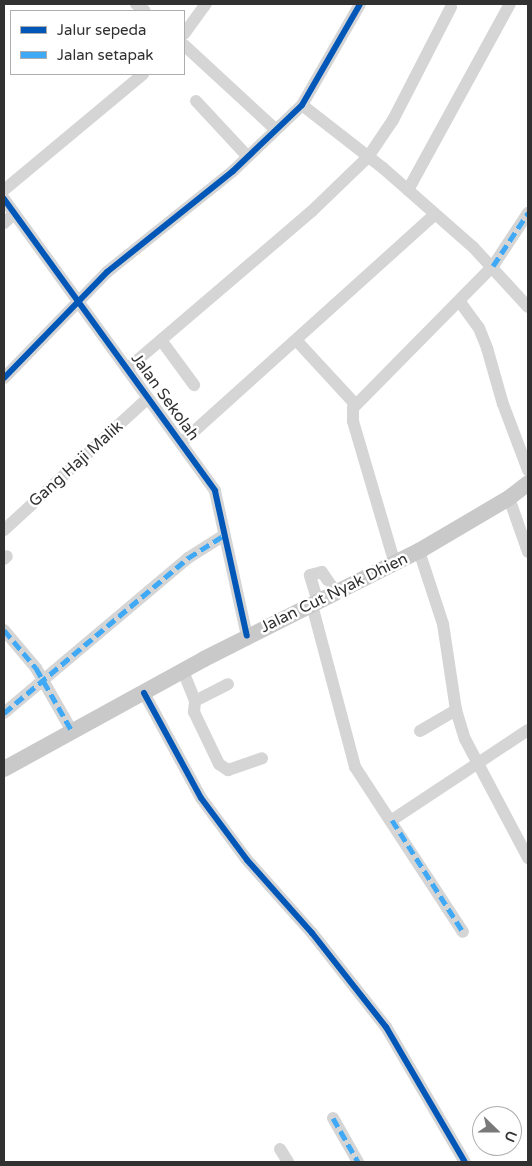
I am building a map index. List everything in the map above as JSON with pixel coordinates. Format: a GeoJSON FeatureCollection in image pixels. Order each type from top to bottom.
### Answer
{"type":"FeatureCollection","features":[{"type":"Feature","properties":{"kind":"main road","name":"Jalan Cut Nyak Dhien"},"geometry":{"type":"LineString","coordinates":[[4,769],[247,636],[420,551],[508,498],[528,483]]}},
{"type":"Feature","properties":{"kind":"street"},"geometry":{"type":"LineString","coordinates":[[185,33],[206,4]]}},
{"type":"Feature","properties":{"kind":"street"},"geometry":{"type":"LineString","coordinates":[[4,375],[76,301],[136,246],[248,156],[302,105],[360,4]]}},
{"type":"Feature","properties":{"kind":"street"},"geometry":{"type":"LineString","coordinates":[[408,190],[510,4]]}},
{"type":"Feature","properties":{"kind":"street"},"geometry":{"type":"LineString","coordinates":[[127,369],[312,211],[368,157],[393,120],[451,7]]}},
{"type":"Feature","properties":{"kind":"street"},"geometry":{"type":"LineString","coordinates":[[185,46],[276,130]]}},
{"type":"Feature","properties":{"kind":"street"},"geometry":{"type":"LineString","coordinates":[[4,190],[142,75]]}},
{"type":"Feature","properties":{"kind":"street"},"geometry":{"type":"LineString","coordinates":[[196,101],[248,156]]}},
{"type":"Feature","properties":{"kind":"street"},"geometry":{"type":"LineString","coordinates":[[302,105],[408,190],[493,266],[528,307]]}},
{"type":"Feature","properties":{"kind":"street","name":"Jalan Sekolah"},"geometry":{"type":"LineString","coordinates":[[4,199],[215,492],[223,536],[247,636]]}},
{"type":"Feature","properties":{"kind":"street"},"geometry":{"type":"LineString","coordinates":[[395,564],[353,421],[356,405],[460,302],[493,266],[528,213]]}},
{"type":"Feature","properties":{"kind":"street"},"geometry":{"type":"LineString","coordinates":[[4,223],[14,214]]}},
{"type":"Feature","properties":{"kind":"street"},"geometry":{"type":"LineString","coordinates":[[181,443],[434,215]]}},
{"type":"Feature","properties":{"kind":"street"},"geometry":{"type":"LineString","coordinates":[[460,302],[485,342],[503,404],[528,470]]}},
{"type":"Feature","properties":{"kind":"street"},"geometry":{"type":"LineString","coordinates":[[161,340],[194,385]]}},
{"type":"Feature","properties":{"kind":"street"},"geometry":{"type":"LineString","coordinates":[[296,340],[356,405]]}},
{"type":"Feature","properties":{"kind":"street","name":"Gang Haji Malik"},"geometry":{"type":"LineString","coordinates":[[4,530],[148,398]]}},
{"type":"Feature","properties":{"kind":"street"},"geometry":{"type":"LineString","coordinates":[[508,498],[528,552]]}},
{"type":"Feature","properties":{"kind":"street"},"geometry":{"type":"LineString","coordinates":[[4,713],[188,558],[223,536]]}},
{"type":"Feature","properties":{"kind":"street"},"geometry":{"type":"LineString","coordinates":[[420,551],[443,624],[456,710],[476,763],[528,858]]}},
{"type":"Feature","properties":{"kind":"street"},"geometry":{"type":"LineString","coordinates":[[336,593],[322,572],[310,575],[351,757],[360,777],[392,820],[463,932]]}},
{"type":"Feature","properties":{"kind":"street"},"geometry":{"type":"LineString","coordinates":[[4,630],[44,680],[72,731]]}},
{"type":"Feature","properties":{"kind":"street"},"geometry":{"type":"LineString","coordinates":[[183,671],[195,701],[194,712],[222,767],[234,768],[262,758]]}},
{"type":"Feature","properties":{"kind":"street"},"geometry":{"type":"LineString","coordinates":[[195,701],[228,684]]}},
{"type":"Feature","properties":{"kind":"street"},"geometry":{"type":"LineString","coordinates":[[144,693],[201,798],[247,860],[312,933],[386,1027],[465,1162]]}},
{"type":"Feature","properties":{"kind":"street"},"geometry":{"type":"LineString","coordinates":[[420,731],[456,710]]}},
{"type":"Feature","properties":{"kind":"street"},"geometry":{"type":"LineString","coordinates":[[392,820],[528,730]]}},
{"type":"Feature","properties":{"kind":"street"},"geometry":{"type":"LineString","coordinates":[[333,1118],[358,1162]]}},
{"type":"Feature","properties":{"kind":"street"},"geometry":{"type":"LineString","coordinates":[[280,1149],[288,1162]]}},
{"type":"Feature","properties":{"kind":"marked path"},"geometry":{"type":"LineString","coordinates":[[493,266],[528,213]]}},
{"type":"Feature","properties":{"kind":"marked path"},"geometry":{"type":"LineString","coordinates":[[4,713],[188,558],[223,536]]}},
{"type":"Feature","properties":{"kind":"marked path"},"geometry":{"type":"LineString","coordinates":[[4,630],[36,668],[72,731]]}},
{"type":"Feature","properties":{"kind":"marked path"},"geometry":{"type":"LineString","coordinates":[[392,820],[463,932]]}},
{"type":"Feature","properties":{"kind":"marked path"},"geometry":{"type":"LineString","coordinates":[[333,1118],[358,1162]]}},
{"type":"Feature","properties":{"kind":"cycle path"},"geometry":{"type":"LineString","coordinates":[[4,378],[107,272],[233,171],[302,105],[360,4]]}},
{"type":"Feature","properties":{"kind":"cycle path"},"geometry":{"type":"LineString","coordinates":[[4,199],[215,491],[247,636]]}},
{"type":"Feature","properties":{"kind":"cycle path"},"geometry":{"type":"LineString","coordinates":[[144,693],[201,798],[247,860],[312,933],[386,1027],[465,1162]]}}]}
